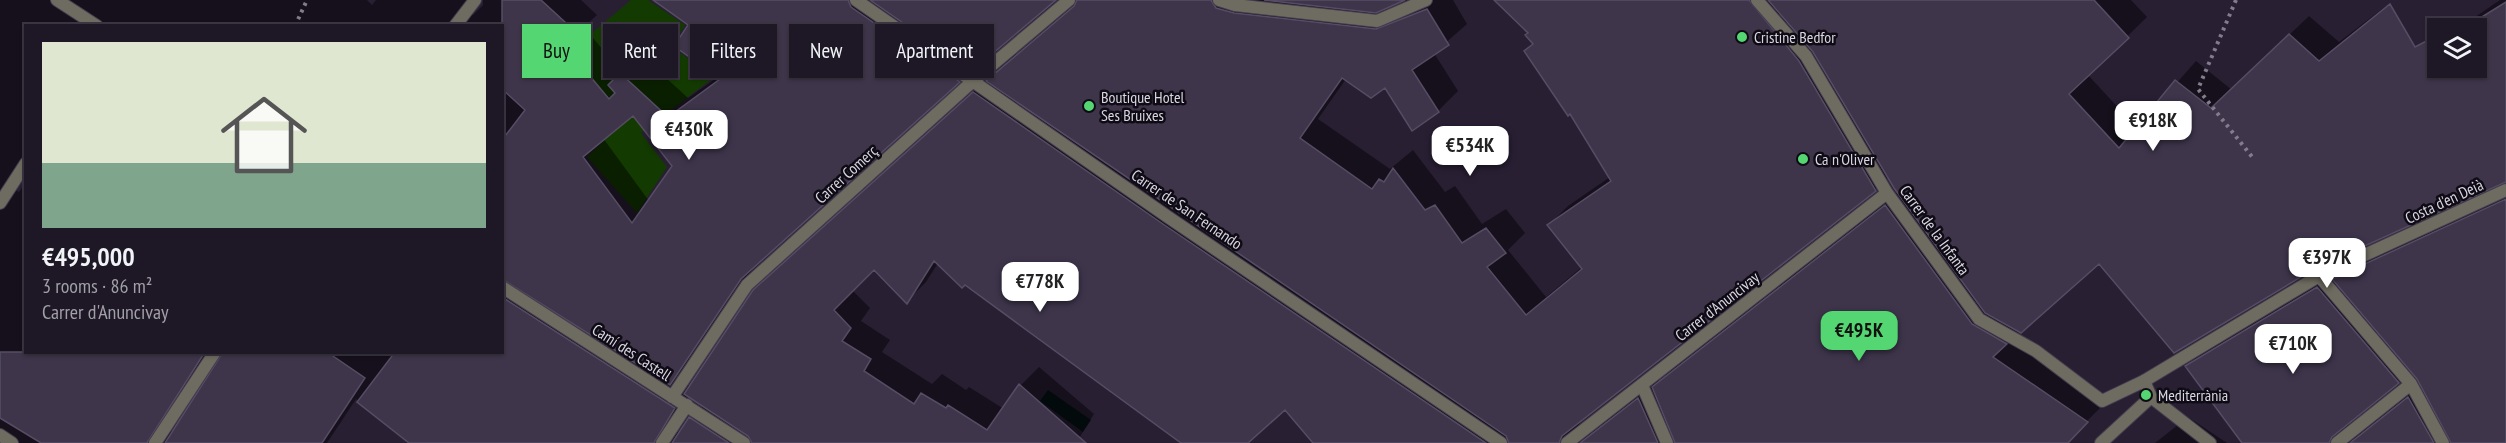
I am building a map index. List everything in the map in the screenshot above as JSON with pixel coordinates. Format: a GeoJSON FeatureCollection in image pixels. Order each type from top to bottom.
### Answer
{"type":"FeatureCollection","features":[{"type":"Feature","properties":{"kind":"street"},"geometry":{"type":"LineString","coordinates":[[57,0],[94,24]]}},
{"type":"Feature","properties":{"kind":"street"},"geometry":{"type":"LineString","coordinates":[[456,24],[475,0]]}},
{"type":"Feature","properties":{"kind":"street","name":"Carrer de San Fernando"},"geometry":{"type":"LineString","coordinates":[[856,0],[1501,443]]}},
{"type":"Feature","properties":{"kind":"street","name":"Carrer Comerç"},"geometry":{"type":"LineString","coordinates":[[672,397],[747,285],[974,81],[1069,0]]}},
{"type":"Feature","properties":{"kind":"street"},"geometry":{"type":"LineString","coordinates":[[1219,0],[1235,4],[1377,21],[1426,0]]}},
{"type":"Feature","properties":{"kind":"street","name":"Carrer de la Infanta"},"geometry":{"type":"LineString","coordinates":[[1757,0],[1806,56],[1887,193],[1979,319],[2036,351],[2102,401],[2144,381]]}},
{"type":"Feature","properties":{"kind":"street"},"geometry":{"type":"LineString","coordinates":[[0,204],[24,166]]}},
{"type":"Feature","properties":{"kind":"street","name":"Costa d'en Deià"},"geometry":{"type":"LineString","coordinates":[[2144,381],[2319,276],[2506,190]]}},
{"type":"Feature","properties":{"kind":"street","name":"Carrer d'Anuncivay"},"geometry":{"type":"LineString","coordinates":[[1567,443],[1887,193]]}},
{"type":"Feature","properties":{"kind":"street"},"geometry":{"type":"LineString","coordinates":[[2319,276],[2411,384],[2443,443]]}},
{"type":"Feature","properties":{"kind":"street","name":"Camí des Castell"},"geometry":{"type":"LineString","coordinates":[[504,288],[744,443]]}},
{"type":"Feature","properties":{"kind":"street"},"geometry":{"type":"LineString","coordinates":[[155,443],[213,354]]}},
{"type":"Feature","properties":{"kind":"street"},"geometry":{"type":"LineString","coordinates":[[2144,381],[2151,397],[2210,443]]}},
{"type":"Feature","properties":{"kind":"street"},"geometry":{"type":"LineString","coordinates":[[2337,443],[2411,384]]}},
{"type":"Feature","properties":{"kind":"street"},"geometry":{"type":"LineString","coordinates":[[1642,385],[1667,443]]}},
{"type":"Feature","properties":{"kind":"street"},"geometry":{"type":"LineString","coordinates":[[2101,443],[2151,397]]}},
{"type":"Feature","properties":{"kind":"street"},"geometry":{"type":"LineString","coordinates":[[662,443],[687,405]]}},
{"type":"Feature","properties":{"kind":"street"},"geometry":{"type":"LineString","coordinates":[[0,435],[12,443]]}},
{"type":"Feature","properties":{"kind":"path"},"geometry":{"type":"LineString","coordinates":[[296,24],[307,0]]}},
{"type":"Feature","properties":{"kind":"path"},"geometry":{"type":"LineString","coordinates":[[2236,0],[2198,89],[2253,158]]}},
{"type":"Feature","properties":{"kind":"green space"},"geometry":{"type":"Polygon","coordinates":[[[631,0],[648,0],[685,25],[678,37],[678,24],[603,24],[603,78],[678,78],[678,51],[690,60],[690,78],[713,78],[641,133],[667,167],[637,213],[587,157],[608,137],[594,113],[595,87],[590,78],[591,34],[631,0]]]}},
{"type":"Feature","properties":{"kind":"shaded area"},"geometry":{"type":"Polygon","coordinates":[[[1048,390],[1091,420],[1083,432],[1040,401],[1048,390]]]}},
{"type":"Feature","properties":{"kind":"building"},"geometry":{"type":"Polygon","coordinates":[[[502,0],[541,0],[567,24],[522,24],[522,78],[591,77],[609,99],[615,93],[608,85],[615,78],[625,78],[668,117],[719,78],[777,78],[777,24],[690,24],[690,57],[678,49],[678,40],[688,25],[653,0],[848,0],[851,7],[876,24],[875,78],[954,78],[960,82],[741,279],[670,385],[504,280],[504,137],[525,110],[504,91],[502,0]],[[633,116],[583,157],[632,223],[672,166],[633,116]]]}},
{"type":"Feature","properties":{"kind":"building"},"geometry":{"type":"Polygon","coordinates":[[[870,0],[1056,0],[994,52],[994,24],[904,24],[870,0]]]}},
{"type":"Feature","properties":{"kind":"building"},"geometry":{"type":"Polygon","coordinates":[[[1077,0],[1211,0],[1216,8],[1234,13],[1376,29],[1427,9],[1449,45],[1412,70],[1439,112],[1412,131],[1385,88],[1371,98],[1342,78],[1300,138],[1372,189],[1379,179],[1384,182],[1393,168],[1425,210],[1435,205],[1462,243],[1486,228],[1506,253],[1487,267],[1526,315],[1582,269],[1547,225],[1611,181],[1570,114],[1568,116],[1524,51],[1533,44],[1525,35],[1528,33],[1494,0],[1749,0],[1799,61],[1876,191],[1562,436],[1559,443],[1509,443],[1506,436],[986,81],[994,78],[994,74],[1074,6],[1077,0]]]}},
{"type":"Feature","properties":{"kind":"building"},"geometry":{"type":"Polygon","coordinates":[[[1264,0],[1405,0],[1376,13],[1264,0]]]}},
{"type":"Feature","properties":{"kind":"building"},"geometry":{"type":"Polygon","coordinates":[[[1768,0],[2094,0],[2129,38],[2069,94],[2119,148],[2175,80],[2211,108],[2289,34],[2319,61],[2390,4],[2415,47],[2427,41],[2427,78],[2487,78],[2487,18],[2480,18],[2506,2],[2506,182],[2316,268],[2174,353],[2099,264],[2021,333],[1985,313],[1894,188],[1813,52],[1768,0]]]}},
{"type":"Feature","properties":{"kind":"building"},"geometry":{"type":"Polygon","coordinates":[[[973,92],[1486,443],[1313,443],[1285,410],[1248,443],[1181,443],[965,285],[962,288],[934,261],[907,304],[874,270],[834,310],[851,328],[842,341],[871,359],[864,371],[914,404],[921,393],[946,408],[948,405],[987,430],[1019,384],[1086,443],[752,443],[748,436],[684,394],[753,290],[973,92]]]}},
{"type":"Feature","properties":{"kind":"building"},"geometry":{"type":"Polygon","coordinates":[[[2506,199],[2506,443],[2451,443],[2417,379],[2332,279],[2506,199]]]}},
{"type":"Feature","properties":{"kind":"building"},"geometry":{"type":"Polygon","coordinates":[[[1885,205],[1972,324],[2007,344],[1993,357],[2088,422],[2068,443],[1675,443],[1652,387],[1885,205]]]}},
{"type":"Feature","properties":{"kind":"building"},"geometry":{"type":"Polygon","coordinates":[[[2317,287],[2399,383],[2332,437],[2329,443],[2242,443],[2185,366],[2317,287]]]}},
{"type":"Feature","properties":{"kind":"building"},"geometry":{"type":"Polygon","coordinates":[[[504,298],[675,408],[654,443],[409,443],[357,402],[393,354],[504,354],[504,298]]]}},
{"type":"Feature","properties":{"kind":"building"},"geometry":{"type":"Polygon","coordinates":[[[0,352],[204,354],[147,443],[41,443],[0,418],[0,352]]]}},
{"type":"Feature","properties":{"kind":"building"},"geometry":{"type":"Polygon","coordinates":[[[222,354],[330,354],[365,378],[322,443],[165,443],[222,354]]]}},
{"type":"Feature","properties":{"kind":"building"},"geometry":{"type":"Polygon","coordinates":[[[2408,397],[2434,443],[2350,443],[2408,397]]]}},
{"type":"Feature","properties":{"kind":"building"},"geometry":{"type":"Polygon","coordinates":[[[1638,398],[1658,443],[1580,443],[1638,398]]]}},
{"type":"Feature","properties":{"kind":"building"},"geometry":{"type":"Polygon","coordinates":[[[689,417],[729,443],[672,443],[689,417]]]}},
{"type":"Feature","properties":{"kind":"place","name":"Cristine Bedfor"},"geometry":{"type":"Point","coordinates":[1742,37]}},
{"type":"Feature","properties":{"kind":"place","name":"Boutique Hotel Ses Bruixes"},"geometry":{"type":"Point","coordinates":[1089,106]}},
{"type":"Feature","properties":{"kind":"place","name":"Ca n'Oliver"},"geometry":{"type":"Point","coordinates":[1803,159]}},
{"type":"Feature","properties":{"kind":"place","name":"Mediterrània"},"geometry":{"type":"Point","coordinates":[2146,395]}}]}
